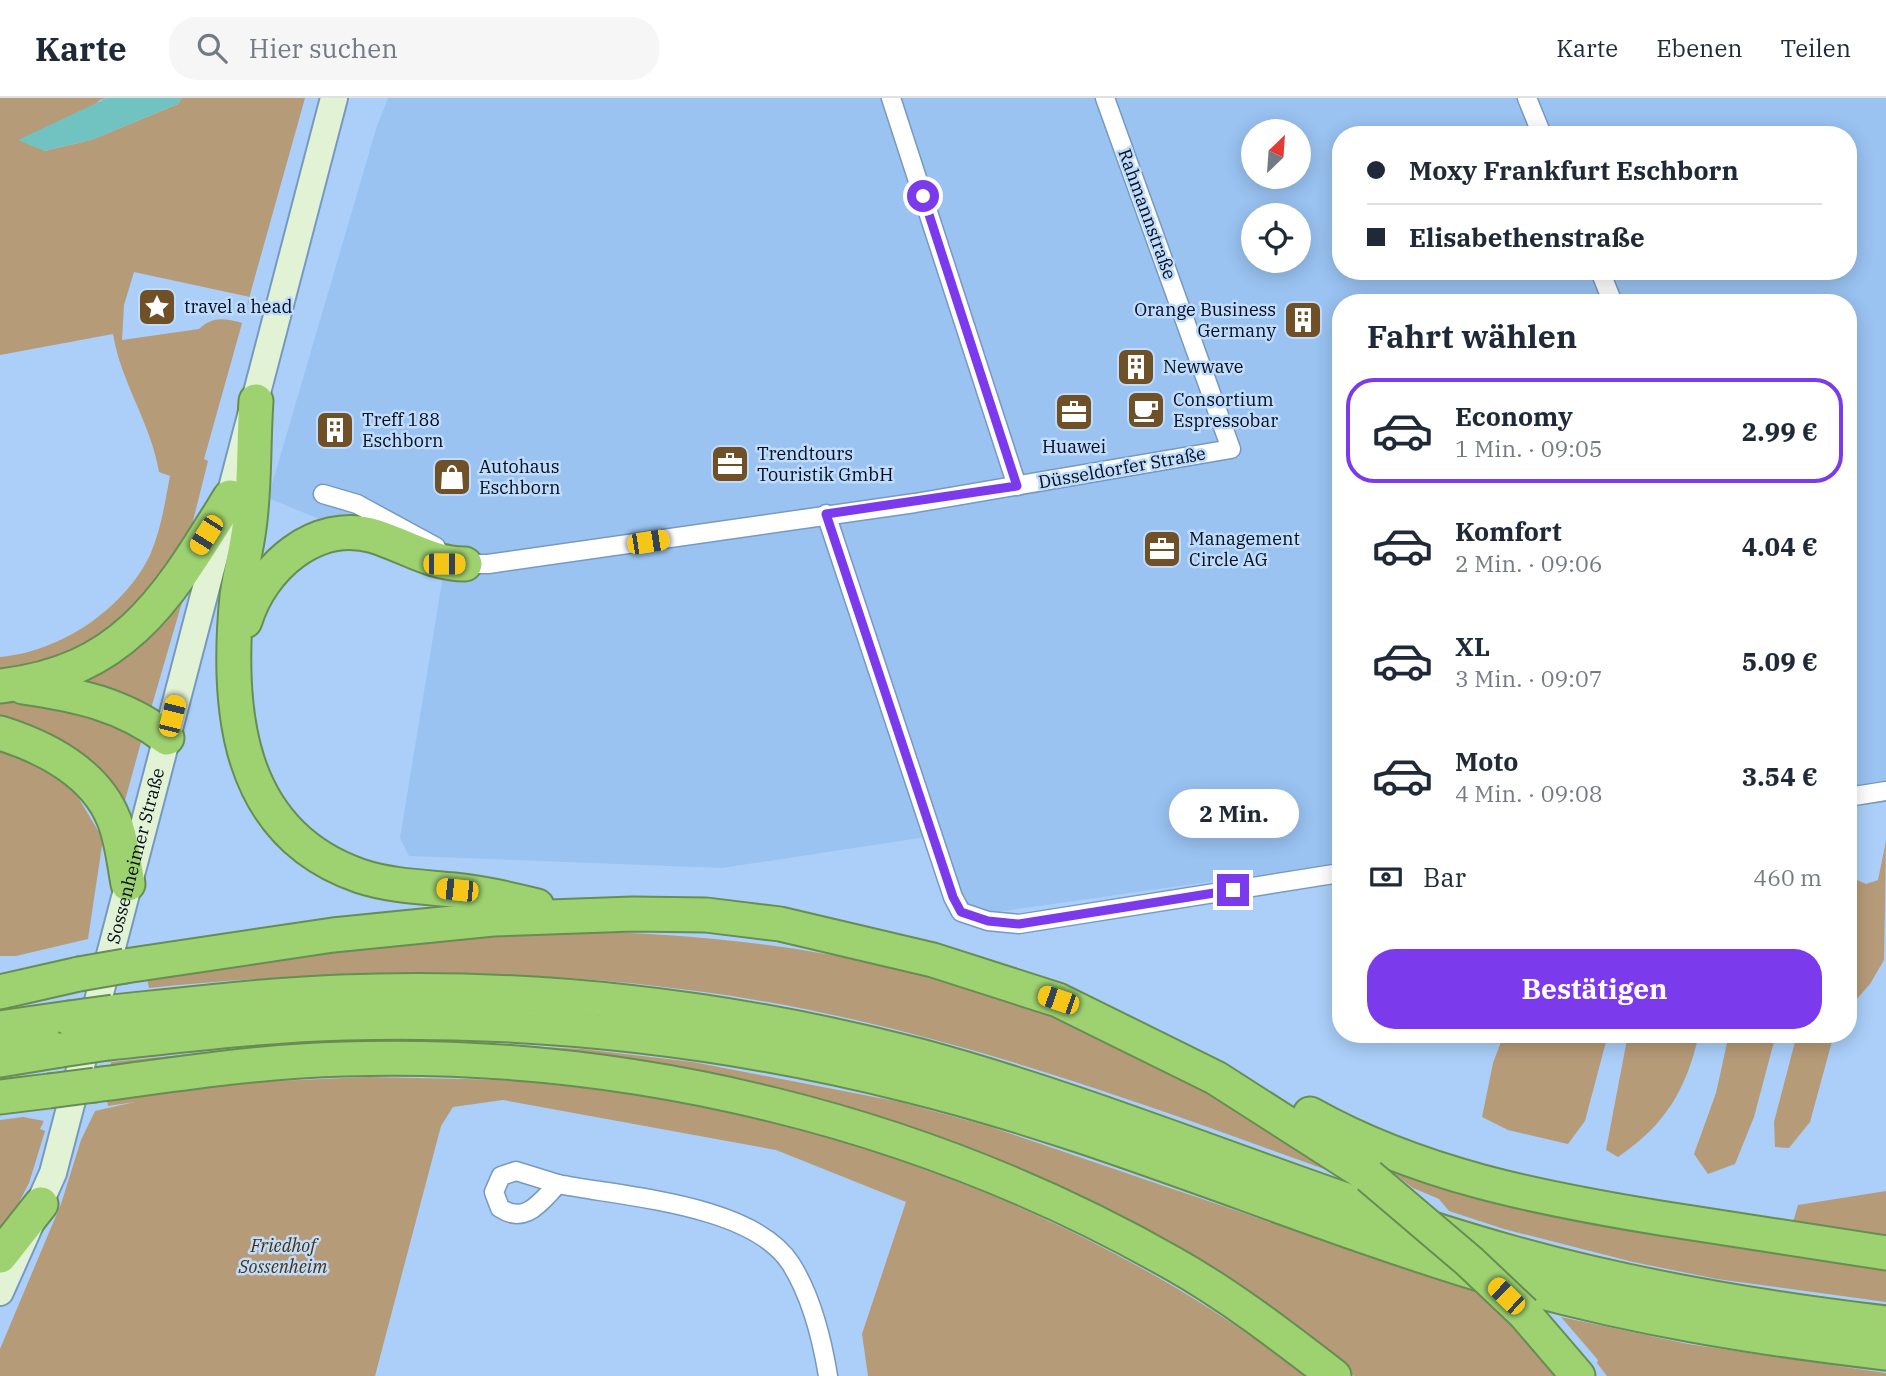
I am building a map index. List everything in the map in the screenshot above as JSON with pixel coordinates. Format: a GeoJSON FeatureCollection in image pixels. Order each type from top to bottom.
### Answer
{"type":"FeatureCollection","features":[{"type":"Feature","properties":{"kind":"highway"},"geometry":{"type":"LineString","coordinates":[[256,401],[249,526],[237,596],[237,728],[255,784],[271,812],[292,836],[327,862],[362,876],[504,898],[580,916]]}},
{"type":"Feature","properties":{"kind":"highway"},"geometry":{"type":"LineString","coordinates":[[6,686],[89,661],[125,639],[154,610],[182,573],[230,497]]}},
{"type":"Feature","properties":{"kind":"highway"},"geometry":{"type":"LineString","coordinates":[[237,728],[243,624],[260,586],[281,560],[306,545],[354,533],[373,536],[444,564],[466,564]]}},
{"type":"Feature","properties":{"kind":"highway"},"geometry":{"type":"LineString","coordinates":[[6,686],[109,704],[147,722],[167,738]]}},
{"type":"Feature","properties":{"kind":"highway"},"geometry":{"type":"LineString","coordinates":[[0,733],[43,750],[85,779],[105,802],[113,818],[128,884]]}},
{"type":"Feature","properties":{"kind":"highway"},"geometry":{"type":"LineString","coordinates":[[0,992],[125,966],[360,932],[466,921],[580,916],[706,915],[780,924],[933,960],[1170,1036],[1342,1132],[1398,1157],[1454,1176],[1618,1211],[1886,1253]]}},
{"type":"Feature","properties":{"kind":"highway"},"geometry":{"type":"LineString","coordinates":[[0,973],[36,969],[79,974]]}},
{"type":"Feature","properties":{"kind":"highway"},"geometry":{"type":"LineString","coordinates":[[0,1060],[61,1050],[111,1027],[255,997],[344,992],[440,992],[541,995],[643,1004],[741,1018],[920,1056],[1023,1087],[1346,1200],[1509,1252],[1707,1298],[1886,1323]]}},
{"type":"Feature","properties":{"kind":"highway"},"geometry":{"type":"LineString","coordinates":[[1058,1000],[1216,1078],[1368,1176],[1469,1261],[1524,1313],[1578,1376]]}},
{"type":"Feature","properties":{"kind":"highway"},"geometry":{"type":"LineString","coordinates":[[0,1028],[69,1018],[111,1027],[432,1024],[552,1029],[736,1050],[857,1073],[1015,1114],[1501,1281],[1708,1328],[1886,1353]]}},
{"type":"Feature","properties":{"kind":"highway"},"geometry":{"type":"LineString","coordinates":[[0,1097],[248,1064],[345,1058],[546,1066],[638,1077],[728,1093],[846,1125],[1011,1182],[1174,1264],[1215,1290],[1334,1376]]}},
{"type":"Feature","properties":{"kind":"highway"},"geometry":{"type":"LineString","coordinates":[[0,1256],[41,1204]]}},
{"type":"Feature","properties":{"kind":"main road","name":"Sossenheimer Straße"},"geometry":{"type":"LineString","coordinates":[[0,1292],[53,1172],[334,98]]}},
{"type":"Feature","properties":{"kind":"street"},"geometry":{"type":"LineString","coordinates":[[891,98],[1017,486]]}},
{"type":"Feature","properties":{"kind":"street","name":"Rahmannstraße"},"geometry":{"type":"LineString","coordinates":[[1105,98],[1231,449]]}},
{"type":"Feature","properties":{"kind":"street"},"geometry":{"type":"LineString","coordinates":[[1527,98],[1538,126]]}},
{"type":"Feature","properties":{"kind":"street","name":"Düsseldorfer Straße"},"geometry":{"type":"LineString","coordinates":[[466,564],[523,560],[1017,486],[1231,449]]}},
{"type":"Feature","properties":{"kind":"street"},"geometry":{"type":"LineString","coordinates":[[323,494],[357,504],[396,522],[466,564]]}},
{"type":"Feature","properties":{"kind":"street"},"geometry":{"type":"LineString","coordinates":[[826,514],[935,844],[961,912],[988,921],[1019,924],[1332,874]]}},
{"type":"Feature","properties":{"kind":"street"},"geometry":{"type":"LineString","coordinates":[[1857,796],[1886,791]]}},
{"type":"Feature","properties":{"kind":"street"},"geometry":{"type":"LineString","coordinates":[[558,1184],[689,1209],[721,1218],[762,1237],[790,1262],[803,1288],[828,1376]]}},
{"type":"Feature","properties":{"kind":"shaded area"},"geometry":{"type":"Polygon","coordinates":[[[107,98],[182,98],[178,104],[91,140],[44,151],[18,140],[107,98]]]}},
{"type":"Feature","properties":{"kind":"shaded area"},"geometry":{"type":"Polygon","coordinates":[[[388,98],[1886,98],[1886,788],[1857,792],[1857,294],[1332,294],[1332,864],[955,918],[926,837],[722,868],[409,856],[400,838],[444,570],[268,498],[376,129],[388,98]]]}},
{"type":"Feature","properties":{"kind":"green space"},"geometry":{"type":"Polygon","coordinates":[[[0,98],[107,98],[100,100],[44,151],[91,140],[178,104],[182,98],[305,98],[249,297],[134,272],[124,305],[122,340],[199,329],[219,319],[243,321],[204,459],[208,461],[192,525],[176,565],[90,650],[0,676],[0,657],[45,647],[67,637],[107,610],[124,593],[139,575],[154,545],[170,476],[159,472],[150,437],[122,369],[113,334],[0,355],[0,98]]]}},
{"type":"Feature","properties":{"kind":"green space"},"geometry":{"type":"Polygon","coordinates":[[[185,592],[150,712],[60,683],[185,592]]]}},
{"type":"Feature","properties":{"kind":"green space"},"geometry":{"type":"Polygon","coordinates":[[[0,697],[46,699],[143,735],[121,815],[0,726],[0,697]]]}},
{"type":"Feature","properties":{"kind":"green space"},"geometry":{"type":"Polygon","coordinates":[[[0,748],[44,767],[75,792],[103,839],[88,939],[16,956],[0,956],[0,748]]]}},
{"type":"Feature","properties":{"kind":"green space"},"geometry":{"type":"Polygon","coordinates":[[[1886,841],[1884,960],[1870,984],[1857,999],[1857,880],[1866,884],[1878,880],[1886,841]]]}},
{"type":"Feature","properties":{"kind":"green space"},"geometry":{"type":"Polygon","coordinates":[[[571,931],[716,939],[787,948],[924,975],[992,995],[1059,1020],[1186,1076],[1240,1108],[1314,1159],[1324,1169],[1067,1079],[937,1040],[805,1009],[723,995],[642,984],[478,974],[313,976],[149,988],[147,979],[358,949],[571,931]]]}},
{"type":"Feature","properties":{"kind":"green space"},"geometry":{"type":"Polygon","coordinates":[[[443,1042],[583,1049],[693,1062],[900,1102],[988,1126],[1481,1294],[1566,1376],[1354,1376],[1295,1331],[785,1092],[159,1060],[111,1066],[111,1062],[278,1045],[443,1042]]]}},
{"type":"Feature","properties":{"kind":"green space"},"geometry":{"type":"Polygon","coordinates":[[[1501,1043],[1606,1043],[1585,1121],[1568,1144],[1508,1130],[1482,1117],[1493,1063],[1501,1043]]]}},
{"type":"Feature","properties":{"kind":"green space"},"geometry":{"type":"Polygon","coordinates":[[[1626,1043],[1697,1043],[1680,1089],[1661,1118],[1635,1145],[1618,1157],[1606,1150],[1626,1043]]]}},
{"type":"Feature","properties":{"kind":"green space"},"geometry":{"type":"Polygon","coordinates":[[[1727,1043],[1774,1043],[1754,1117],[1735,1164],[1708,1174],[1694,1154],[1716,1093],[1727,1043]]]}},
{"type":"Feature","properties":{"kind":"green space"},"geometry":{"type":"Polygon","coordinates":[[[1795,1043],[1832,1043],[1810,1122],[1789,1148],[1775,1147],[1774,1122],[1795,1043]]]}},
{"type":"Feature","properties":{"kind":"green space","name":"Friedhof Sossenheim"},"geometry":{"type":"Polygon","coordinates":[[[369,1077],[501,1080],[580,1086],[675,1100],[771,1122],[867,1149],[962,1183],[1054,1223],[1143,1269],[1227,1320],[1305,1376],[868,1376],[862,1334],[906,1202],[776,1150],[503,1100],[453,1107],[441,1126],[375,1376],[0,1376],[0,1349],[61,1204],[81,1140],[95,1111],[135,1102],[108,1106],[107,1100],[234,1083],[369,1077]]]}},
{"type":"Feature","properties":{"kind":"green space"},"geometry":{"type":"Polygon","coordinates":[[[23,1117],[44,1121],[40,1129],[45,1131],[29,1183],[0,1239],[0,1120],[23,1117]]]}},
{"type":"Feature","properties":{"kind":"green space"},"geometry":{"type":"Polygon","coordinates":[[[1379,1162],[1886,1262],[1886,1302],[1717,1279],[1633,1262],[1504,1229],[1449,1211],[1439,1199],[1413,1188],[1379,1162]]]}},
{"type":"Feature","properties":{"kind":"green space"},"geometry":{"type":"Polygon","coordinates":[[[1886,1191],[1886,1236],[1793,1222],[1798,1205],[1886,1191]]]}},
{"type":"Feature","properties":{"kind":"green space"},"geometry":{"type":"Polygon","coordinates":[[[1561,1317],[1688,1344],[1886,1373],[1886,1376],[1607,1376],[1597,1363],[1598,1360],[1561,1317]]]}},
{"type":"Feature","properties":{"kind":"place","name":"travel a head"},"geometry":{"type":"Point","coordinates":[157,307]}},
{"type":"Feature","properties":{"kind":"place","name":"Orange Business Germany"},"geometry":{"type":"Point","coordinates":[1303,320]}},
{"type":"Feature","properties":{"kind":"place","name":"Newwave"},"geometry":{"type":"Point","coordinates":[1136,367]}},
{"type":"Feature","properties":{"kind":"place","name":"Consortium Espressobar"},"geometry":{"type":"Point","coordinates":[1146,410]}},
{"type":"Feature","properties":{"kind":"place","name":"Huawei"},"geometry":{"type":"Point","coordinates":[1074,412]}},
{"type":"Feature","properties":{"kind":"place","name":"Treff 188 Eschborn"},"geometry":{"type":"Point","coordinates":[335,430]}},
{"type":"Feature","properties":{"kind":"place","name":"Trendtours Touristik GmbH"},"geometry":{"type":"Point","coordinates":[730,464]}},
{"type":"Feature","properties":{"kind":"place","name":"Autohaus Eschborn"},"geometry":{"type":"Point","coordinates":[452,477]}},
{"type":"Feature","properties":{"kind":"place","name":"Management Circle AG"},"geometry":{"type":"Point","coordinates":[1162,549]}},
{"type":"Feature","properties":{"kind":"route"},"geometry":{"type":"LineString","coordinates":[[923,196],[1017,486],[826,514],[953,897],[961,912],[988,921],[1019,924],[1233,890]]}}]}
